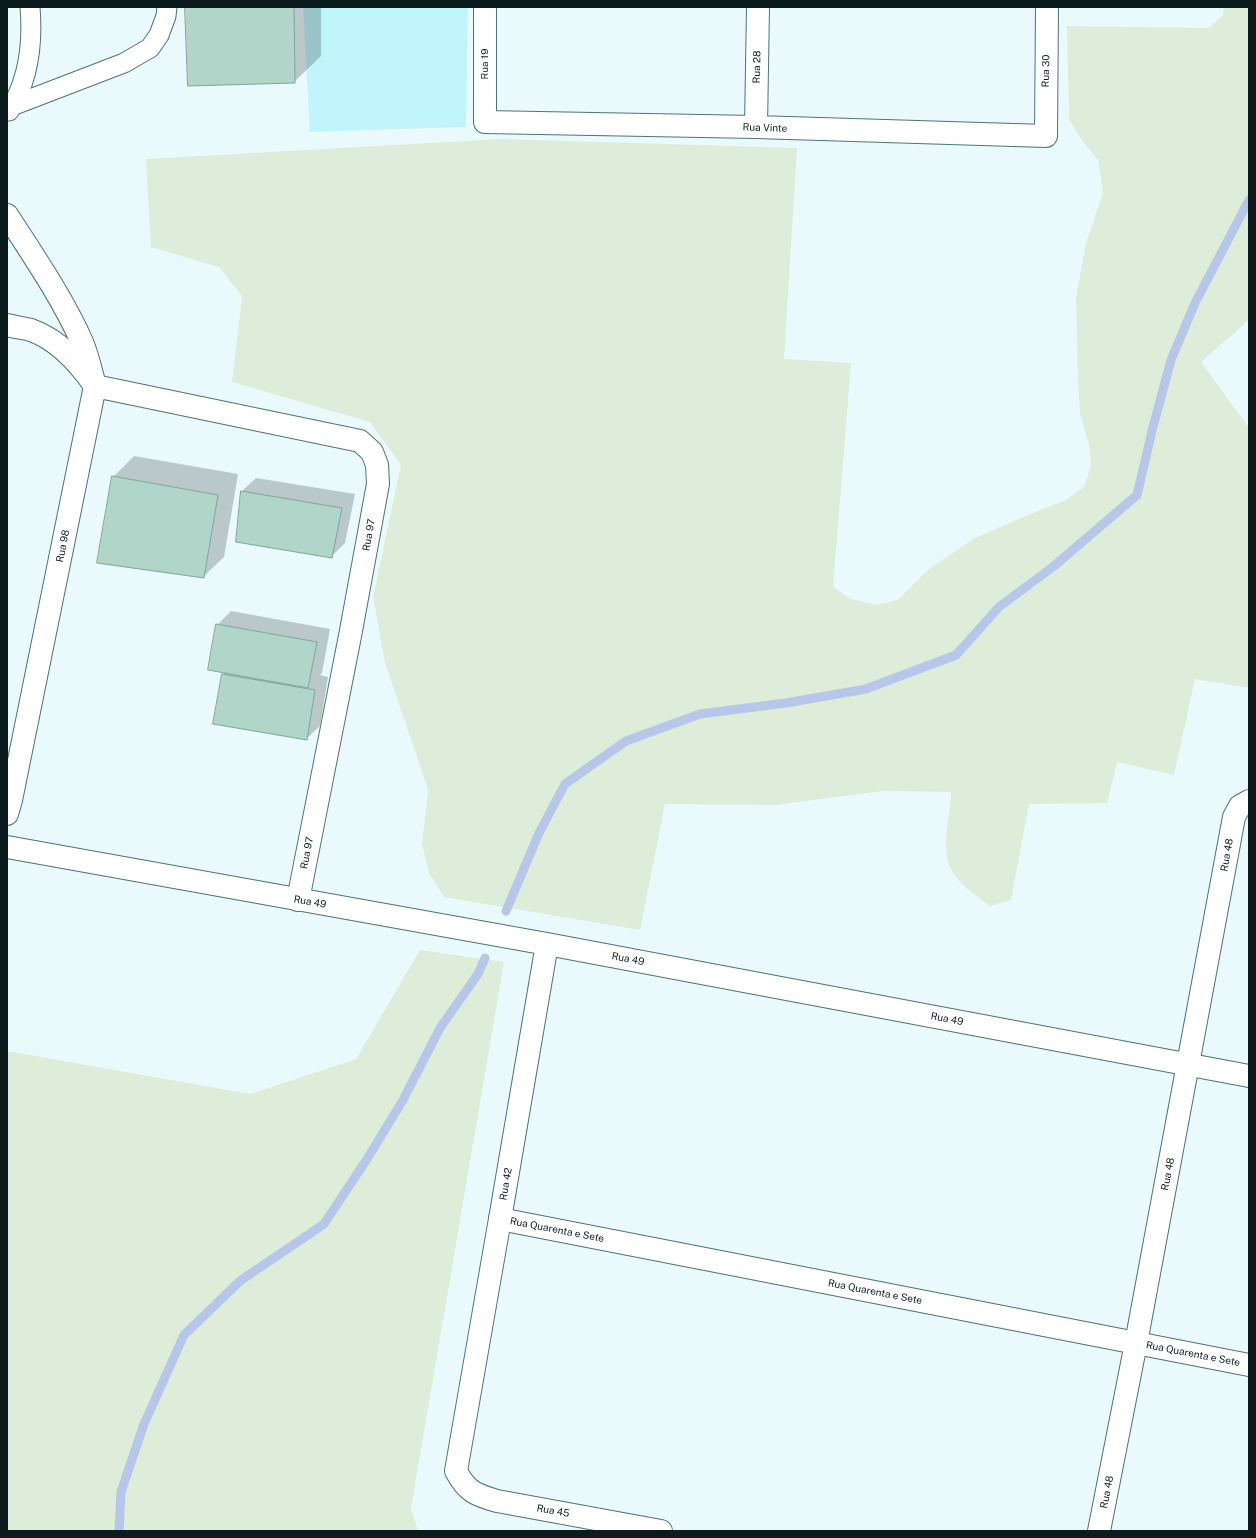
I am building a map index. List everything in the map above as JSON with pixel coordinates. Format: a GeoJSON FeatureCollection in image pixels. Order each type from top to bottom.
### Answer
{"type":"FeatureCollection","features":[{"type":"Feature","properties":{"kind":"street","name":"Rua 19"},"geometry":{"type":"LineString","coordinates":[[485,7],[485,122]]}},
{"type":"Feature","properties":{"kind":"street","name":"Rua 28"},"geometry":{"type":"LineString","coordinates":[[756,127],[758,7]]}},
{"type":"Feature","properties":{"kind":"street","name":"Rua 30"},"geometry":{"type":"LineString","coordinates":[[1046,136],[1047,7]]}},
{"type":"Feature","properties":{"kind":"street","name":"Rua Vinte"},"geometry":{"type":"LineString","coordinates":[[485,122],[756,127],[1046,136]]}},
{"type":"Feature","properties":{"kind":"street"},"geometry":{"type":"LineString","coordinates":[[7,216],[36,260],[73,324],[88,360],[95,386]]}},
{"type":"Feature","properties":{"kind":"street"},"geometry":{"type":"LineString","coordinates":[[7,325],[32,331],[49,339],[62,348],[84,370],[95,386]]}},
{"type":"Feature","properties":{"kind":"street","name":"Rua 98"},"geometry":{"type":"LineString","coordinates":[[7,814],[95,386]]}},
{"type":"Feature","properties":{"kind":"street","name":"Rua 97"},"geometry":{"type":"LineString","coordinates":[[95,386],[360,441],[372,452],[377,465],[378,484],[350,636],[298,900]]}},
{"type":"Feature","properties":{"kind":"street","name":"Rua 48"},"geometry":{"type":"LineString","coordinates":[[1099,1531],[1189,1064],[1234,816],[1240,806],[1249,801]]}},
{"type":"Feature","properties":{"kind":"street","name":"Rua 49"},"geometry":{"type":"LineString","coordinates":[[7,847],[547,944],[1249,1076]]}},
{"type":"Feature","properties":{"kind":"street","name":"Rua 42"},"geometry":{"type":"LineString","coordinates":[[456,1471],[547,944]]}},
{"type":"Feature","properties":{"kind":"street","name":"Rua Quarenta e Sete"},"geometry":{"type":"LineString","coordinates":[[500,1219],[1249,1365]]}},
{"type":"Feature","properties":{"kind":"street","name":"Rua 45"},"geometry":{"type":"LineString","coordinates":[[456,1471],[462,1483],[478,1495],[497,1501],[661,1531]]}},
{"type":"Feature","properties":{"kind":"lane"},"geometry":{"type":"LineString","coordinates":[[10,110],[23,81],[30,54],[32,26],[30,7]]}},
{"type":"Feature","properties":{"kind":"lane"},"geometry":{"type":"LineString","coordinates":[[10,110],[124,63],[150,48],[159,35],[166,16],[167,7]]}},
{"type":"Feature","properties":{"kind":"shaded area"},"geometry":{"type":"Polygon","coordinates":[[[303,7],[468,7],[466,127],[310,132],[303,7]]]}},
{"type":"Feature","properties":{"kind":"green space"},"geometry":{"type":"Polygon","coordinates":[[[1224,7],[1249,7],[1249,320],[1201,362],[1249,428],[1249,688],[1195,679],[1174,775],[1117,762],[1107,803],[1029,804],[1011,900],[990,906],[959,881],[948,862],[946,842],[951,792],[882,791],[776,805],[665,804],[640,930],[444,897],[429,873],[422,844],[428,790],[385,663],[373,597],[401,465],[370,422],[232,382],[242,296],[219,267],[151,247],[146,159],[501,139],[797,148],[784,359],[851,363],[833,587],[851,599],[876,605],[898,600],[929,569],[975,538],[1066,500],[1084,487],[1091,466],[1089,445],[1080,413],[1076,298],[1086,243],[1103,192],[1098,160],[1081,139],[1069,119],[1067,26],[1209,28],[1223,15],[1224,7]]]}},
{"type":"Feature","properties":{"kind":"green space"},"geometry":{"type":"Polygon","coordinates":[[[420,950],[504,962],[411,1508],[418,1531],[7,1531],[7,1051],[250,1094],[356,1059],[420,950]]]}},
{"type":"Feature","properties":{"kind":"building"},"geometry":{"type":"Polygon","coordinates":[[[185,7],[294,7],[295,83],[188,86],[185,7]]]}},
{"type":"Feature","properties":{"kind":"building"},"geometry":{"type":"Polygon","coordinates":[[[112,476],[218,495],[204,578],[97,563],[112,476]]]}},
{"type":"Feature","properties":{"kind":"building"},"geometry":{"type":"Polygon","coordinates":[[[241,491],[342,508],[332,558],[236,542],[241,491]]]}},
{"type":"Feature","properties":{"kind":"building"},"geometry":{"type":"Polygon","coordinates":[[[216,624],[317,642],[308,688],[208,670],[216,624]]]}},
{"type":"Feature","properties":{"kind":"building"},"geometry":{"type":"Polygon","coordinates":[[[222,674],[315,690],[307,740],[213,724],[222,674]]]}},
{"type":"Feature","properties":{"kind":"waterway"},"geometry":{"type":"LineString","coordinates":[[506,911],[539,833],[565,784],[626,741],[700,714],[786,703],[866,689],[956,655],[999,607],[1054,566],[1137,495],[1171,360],[1195,303],[1249,200]]}},
{"type":"Feature","properties":{"kind":"waterway"},"geometry":{"type":"LineString","coordinates":[[119,1531],[121,1492],[144,1424],[184,1335],[240,1281],[324,1224],[367,1159],[403,1100],[440,1028],[478,974],[485,958]]}}]}
